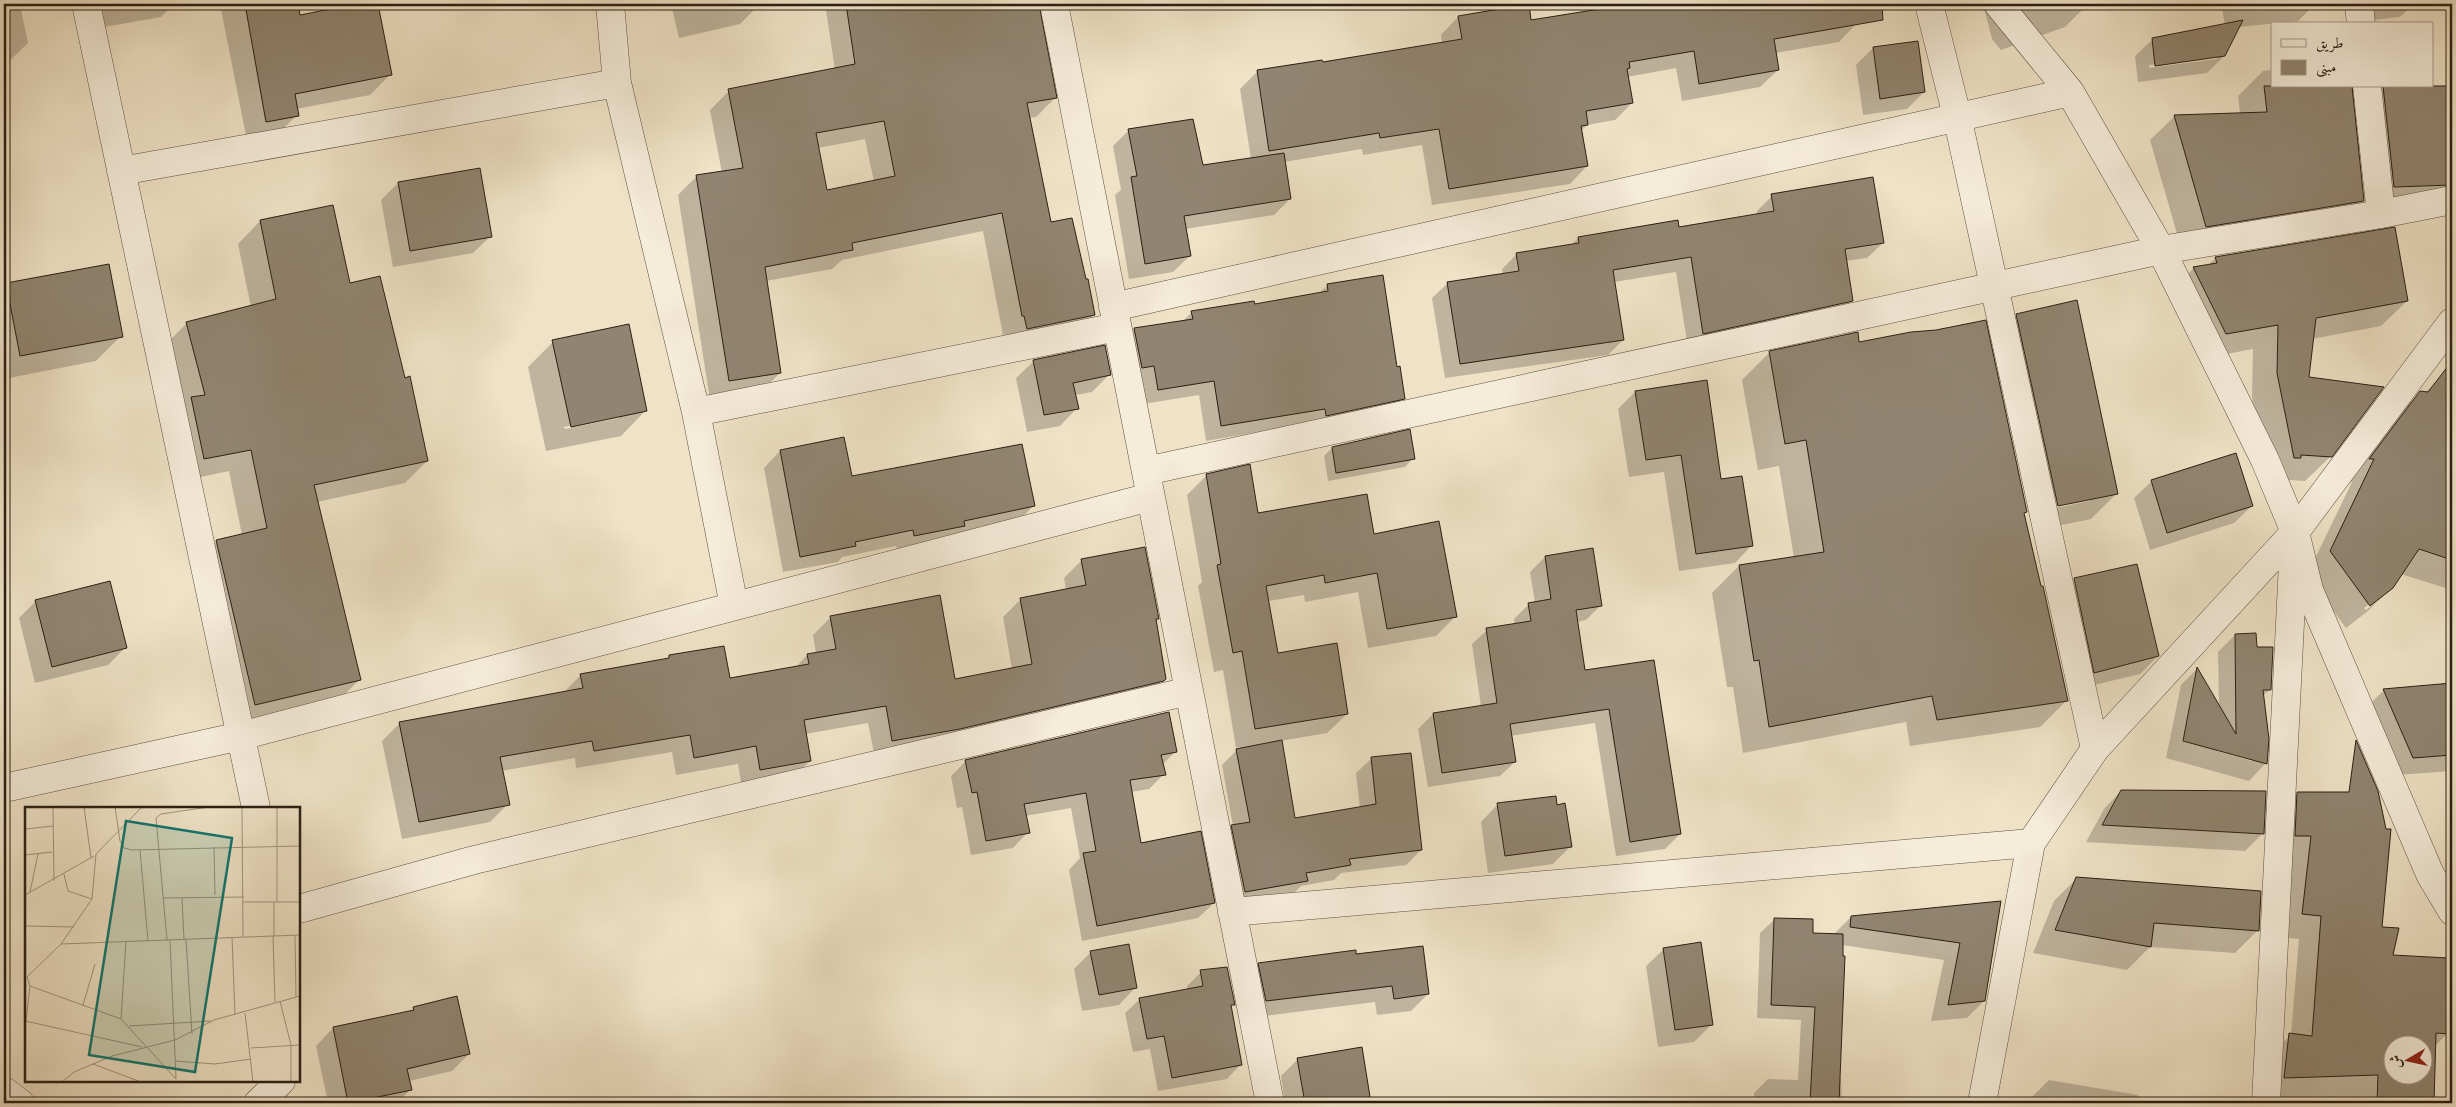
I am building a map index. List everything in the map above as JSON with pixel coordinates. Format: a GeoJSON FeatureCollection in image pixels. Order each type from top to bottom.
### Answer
{"type":"FeatureCollection","features":[{"type":"Feature","properties":{"kind":"street"},"geometry":{"type":"LineString","coordinates":[[86,4],[256,807]]}},
{"type":"Feature","properties":{"kind":"street"},"geometry":{"type":"LineString","coordinates":[[610,4],[617,83],[696,412],[734,606]]}},
{"type":"Feature","properties":{"kind":"street"},"geometry":{"type":"LineString","coordinates":[[1054,4],[1270,1103]]}},
{"type":"Feature","properties":{"kind":"street"},"geometry":{"type":"LineString","coordinates":[[1928,4],[1957,116],[2095,749]]}},
{"type":"Feature","properties":{"kind":"street"},"geometry":{"type":"LineString","coordinates":[[1998,4],[2070,92],[2161,250],[2265,460],[2295,532],[2309,590],[2430,874],[2452,911]]}},
{"type":"Feature","properties":{"kind":"street"},"geometry":{"type":"LineString","coordinates":[[2358,4],[2361,22]]}},
{"type":"Feature","properties":{"kind":"street"},"geometry":{"type":"LineString","coordinates":[[122,171],[617,83]]}},
{"type":"Feature","properties":{"kind":"street"},"geometry":{"type":"LineString","coordinates":[[2367,88],[2381,214]]}},
{"type":"Feature","properties":{"kind":"street"},"geometry":{"type":"LineString","coordinates":[[696,412],[1115,317],[1957,116],[2070,92]]}},
{"type":"Feature","properties":{"kind":"street"},"geometry":{"type":"LineString","coordinates":[[4,788],[241,736],[734,606],[1148,484],[1993,286],[2161,250],[2381,214],[2452,200]]}},
{"type":"Feature","properties":{"kind":"street"},"geometry":{"type":"LineString","coordinates":[[1982,1103],[2031,842],[2095,749],[2295,532],[2452,322]]}},
{"type":"Feature","properties":{"kind":"street"},"geometry":{"type":"LineString","coordinates":[[2266,1103],[2295,532]]}},
{"type":"Feature","properties":{"kind":"street"},"geometry":{"type":"LineString","coordinates":[[300,909],[474,860],[1189,691]]}},
{"type":"Feature","properties":{"kind":"street"},"geometry":{"type":"LineString","coordinates":[[1232,912],[2031,842]]}},
{"type":"Feature","properties":{"kind":"street"},"geometry":{"type":"LineString","coordinates":[[258,1103],[280,1082]]}},
{"type":"Feature","properties":{"kind":"street"},"geometry":{"type":"LineString","coordinates":[[4,1091],[20,1103]]}},
{"type":"Feature","properties":{"kind":"building"},"geometry":{"type":"Polygon","coordinates":[[[245,4],[298,4],[300,15],[356,4],[378,4],[392,75],[295,94],[299,116],[266,122],[245,4]]]}},
{"type":"Feature","properties":{"kind":"building"},"geometry":{"type":"Polygon","coordinates":[[[846,4],[930,4],[931,10],[968,4],[1039,4],[1057,98],[1027,103],[1051,222],[1072,218],[1095,315],[1027,329],[1024,316],[1022,316],[1002,213],[852,243],[853,250],[765,267],[781,373],[729,381],[696,175],[743,168],[728,89],[855,64],[846,4]],[[884,121],[816,133],[827,190],[895,176],[884,121]]]}},
{"type":"Feature","properties":{"kind":"building"},"geometry":{"type":"Polygon","coordinates":[[[1529,4],[1531,20],[1631,4],[1882,4],[1883,20],[1774,39],[1779,70],[1699,84],[1694,51],[1629,62],[1630,68],[1627,69],[1633,103],[1586,111],[1588,125],[1581,126],[1588,166],[1449,189],[1439,129],[1380,138],[1379,133],[1269,151],[1257,70],[1322,60],[1323,62],[1462,39],[1458,16],[1529,4]]]}},
{"type":"Feature","properties":{"kind":"building"},"geometry":{"type":"Polygon","coordinates":[[[2243,20],[2225,56],[2155,66],[2152,38],[2243,20]]]}},
{"type":"Feature","properties":{"kind":"building"},"geometry":{"type":"Polygon","coordinates":[[[1918,41],[1925,92],[1880,99],[1873,47],[1918,41]]]}},
{"type":"Feature","properties":{"kind":"building"},"geometry":{"type":"Polygon","coordinates":[[[2264,86],[2271,86],[2271,88],[2352,88],[2364,201],[2206,227],[2174,115],[2267,112],[2264,86]]]}},
{"type":"Feature","properties":{"kind":"building"},"geometry":{"type":"Polygon","coordinates":[[[2452,86],[2452,185],[2394,187],[2383,88],[2452,86]]]}},
{"type":"Feature","properties":{"kind":"building"},"geometry":{"type":"Polygon","coordinates":[[[1193,119],[1203,165],[1284,153],[1291,199],[1184,216],[1191,256],[1145,264],[1131,177],[1137,176],[1128,129],[1193,119]]]}},
{"type":"Feature","properties":{"kind":"building"},"geometry":{"type":"Polygon","coordinates":[[[480,168],[492,237],[410,251],[398,182],[480,168]]]}},
{"type":"Feature","properties":{"kind":"building"},"geometry":{"type":"Polygon","coordinates":[[[1873,177],[1884,243],[1845,249],[1853,301],[1703,334],[1691,257],[1613,270],[1624,340],[1460,364],[1447,282],[1519,271],[1516,253],[1579,243],[1578,237],[1678,220],[1679,227],[1774,211],[1771,194],[1873,177]]]}},
{"type":"Feature","properties":{"kind":"building"},"geometry":{"type":"Polygon","coordinates":[[[333,205],[350,283],[380,276],[405,378],[410,376],[428,461],[314,485],[361,680],[255,705],[216,540],[267,528],[251,450],[204,459],[191,397],[205,395],[186,322],[276,299],[260,220],[333,205]]]}},
{"type":"Feature","properties":{"kind":"building"},"geometry":{"type":"Polygon","coordinates":[[[2395,227],[2408,301],[2316,318],[2309,377],[2384,387],[2332,457],[2301,455],[2301,458],[2294,458],[2277,373],[2278,325],[2226,334],[2193,267],[2217,263],[2215,257],[2395,227]]]}},
{"type":"Feature","properties":{"kind":"building"},"geometry":{"type":"Polygon","coordinates":[[[109,264],[123,337],[20,356],[6,283],[109,264]]]}},
{"type":"Feature","properties":{"kind":"building"},"geometry":{"type":"Polygon","coordinates":[[[1383,275],[1397,367],[1400,366],[1405,399],[1326,416],[1325,409],[1221,426],[1214,381],[1158,390],[1154,366],[1142,368],[1134,328],[1193,319],[1191,311],[1254,301],[1255,304],[1328,291],[1327,284],[1383,275]]]}},
{"type":"Feature","properties":{"kind":"building"},"geometry":{"type":"Polygon","coordinates":[[[2077,300],[2118,494],[2058,506],[2016,314],[2077,300]]]}},
{"type":"Feature","properties":{"kind":"building"},"geometry":{"type":"Polygon","coordinates":[[[1986,320],[2027,512],[2024,513],[2041,586],[2043,586],[2068,701],[1937,720],[1932,696],[1769,727],[1759,660],[1754,661],[1739,565],[1824,552],[1806,440],[1785,444],[1769,351],[1858,332],[1859,342],[1986,320]]]}},
{"type":"Feature","properties":{"kind":"building"},"geometry":{"type":"Polygon","coordinates":[[[629,324],[647,411],[571,427],[552,340],[629,324]]]}},
{"type":"Feature","properties":{"kind":"building"},"geometry":{"type":"Polygon","coordinates":[[[1105,345],[1111,375],[1073,383],[1079,409],[1044,415],[1033,360],[1105,345]]]}},
{"type":"Feature","properties":{"kind":"building"},"geometry":{"type":"Polygon","coordinates":[[[2452,361],[2452,560],[2419,549],[2393,588],[2370,606],[2330,551],[2374,459],[2369,459],[2420,391],[2428,392],[2452,361]]]}},
{"type":"Feature","properties":{"kind":"building"},"geometry":{"type":"Polygon","coordinates":[[[1707,380],[1721,479],[1742,476],[1753,546],[1696,554],[1681,455],[1646,460],[1635,391],[1707,380]]]}},
{"type":"Feature","properties":{"kind":"building"},"geometry":{"type":"Polygon","coordinates":[[[1410,429],[1415,459],[1336,473],[1332,447],[1410,429]]]}},
{"type":"Feature","properties":{"kind":"building"},"geometry":{"type":"Polygon","coordinates":[[[844,437],[852,476],[1022,444],[1035,506],[964,521],[965,526],[914,536],[913,530],[855,542],[856,546],[800,557],[780,450],[844,437]]]}},
{"type":"Feature","properties":{"kind":"building"},"geometry":{"type":"Polygon","coordinates":[[[2236,453],[2253,506],[2167,533],[2151,480],[2236,453]]]}},
{"type":"Feature","properties":{"kind":"building"},"geometry":{"type":"Polygon","coordinates":[[[1250,464],[1258,513],[1367,494],[1374,534],[1439,521],[1457,617],[1387,629],[1377,573],[1325,583],[1324,575],[1266,586],[1278,653],[1337,643],[1348,714],[1255,729],[1242,651],[1233,653],[1217,565],[1221,564],[1206,474],[1250,464]]]}},
{"type":"Feature","properties":{"kind":"building"},"geometry":{"type":"Polygon","coordinates":[[[1145,547],[1159,619],[1156,619],[1166,679],[1164,681],[960,729],[892,741],[886,706],[804,720],[811,761],[760,770],[756,746],[694,758],[690,735],[594,751],[592,741],[500,757],[510,805],[419,822],[399,722],[583,688],[580,674],[669,658],[669,655],[724,646],[730,678],[809,664],[807,654],[836,649],[830,616],[940,595],[955,679],[1032,664],[1020,598],[1086,585],[1081,559],[1145,547]]]}},
{"type":"Feature","properties":{"kind":"building"},"geometry":{"type":"Polygon","coordinates":[[[1593,548],[1602,606],[1576,610],[1585,670],[1654,660],[1681,834],[1630,842],[1609,709],[1510,724],[1516,762],[1442,773],[1433,713],[1497,703],[1486,628],[1531,621],[1528,603],[1551,599],[1545,556],[1593,548]]]}},
{"type":"Feature","properties":{"kind":"building"},"geometry":{"type":"Polygon","coordinates":[[[2137,564],[2159,656],[2094,673],[2074,578],[2137,564]]]}},
{"type":"Feature","properties":{"kind":"building"},"geometry":{"type":"Polygon","coordinates":[[[110,581],[127,648],[52,667],[35,600],[110,581]]]}},
{"type":"Feature","properties":{"kind":"building"},"geometry":{"type":"Polygon","coordinates":[[[2256,633],[2257,647],[2273,647],[2271,690],[2263,690],[2269,739],[2267,764],[2183,741],[2197,667],[2236,734],[2235,634],[2256,633]]]}},
{"type":"Feature","properties":{"kind":"building"},"geometry":{"type":"Polygon","coordinates":[[[2452,683],[2452,755],[2413,758],[2383,689],[2452,683]]]}},
{"type":"Feature","properties":{"kind":"building"},"geometry":{"type":"Polygon","coordinates":[[[1169,712],[1177,752],[1161,755],[1166,775],[1130,780],[1141,843],[1201,831],[1215,903],[1097,926],[1083,853],[1096,851],[1086,793],[1024,804],[1030,833],[986,841],[977,792],[972,793],[965,760],[1169,712]]]}},
{"type":"Feature","properties":{"kind":"building"},"geometry":{"type":"Polygon","coordinates":[[[1282,740],[1295,818],[1376,804],[1371,757],[1411,753],[1422,850],[1349,859],[1351,865],[1306,873],[1308,881],[1245,892],[1231,825],[1250,822],[1236,749],[1282,740]]]}},
{"type":"Feature","properties":{"kind":"building"},"geometry":{"type":"Polygon","coordinates":[[[2356,740],[2378,791],[2386,829],[2391,829],[2382,927],[2399,928],[2393,955],[2448,958],[2449,1034],[2436,1033],[2434,1103],[2377,1103],[2378,1075],[2284,1078],[2289,1033],[2312,1036],[2321,916],[2302,914],[2311,836],[2295,836],[2297,792],[2349,792],[2356,740]]]}},
{"type":"Feature","properties":{"kind":"building"},"geometry":{"type":"Polygon","coordinates":[[[2121,790],[2266,791],[2264,834],[2102,825],[2121,790]]]}},
{"type":"Feature","properties":{"kind":"building"},"geometry":{"type":"Polygon","coordinates":[[[1556,796],[1557,805],[1565,803],[1572,847],[1505,856],[1497,803],[1556,796]]]}},
{"type":"Feature","properties":{"kind":"building"},"geometry":{"type":"Polygon","coordinates":[[[2076,877],[2261,891],[2259,931],[2154,923],[2151,947],[2055,930],[2076,877]]]}},
{"type":"Feature","properties":{"kind":"building"},"geometry":{"type":"Polygon","coordinates":[[[2001,901],[1985,1001],[1948,1005],[1960,943],[1850,927],[1851,916],[2001,901]]]}},
{"type":"Feature","properties":{"kind":"building"},"geometry":{"type":"Polygon","coordinates":[[[1774,918],[1813,919],[1813,933],[1843,934],[1843,956],[1845,956],[1839,1103],[1810,1103],[1815,1007],[1771,1005],[1774,918]]]}},
{"type":"Feature","properties":{"kind":"building"},"geometry":{"type":"Polygon","coordinates":[[[1701,942],[1713,1025],[1675,1030],[1663,948],[1701,942]]]}},
{"type":"Feature","properties":{"kind":"building"},"geometry":{"type":"Polygon","coordinates":[[[1129,944],[1137,988],[1099,995],[1090,951],[1129,944]]]}},
{"type":"Feature","properties":{"kind":"building"},"geometry":{"type":"Polygon","coordinates":[[[1423,946],[1429,994],[1394,999],[1392,986],[1266,1001],[1258,963],[1356,950],[1356,954],[1423,946]]]}},
{"type":"Feature","properties":{"kind":"building"},"geometry":{"type":"Polygon","coordinates":[[[1227,967],[1235,1005],[1231,1005],[1242,1065],[1172,1078],[1164,1036],[1147,1039],[1139,998],[1203,986],[1200,970],[1227,967]]]}},
{"type":"Feature","properties":{"kind":"building"},"geometry":{"type":"Polygon","coordinates":[[[457,996],[470,1054],[407,1069],[412,1090],[348,1103],[333,1027],[414,1010],[413,1007],[457,996]]]}},
{"type":"Feature","properties":{"kind":"building"},"geometry":{"type":"Polygon","coordinates":[[[1362,1047],[1371,1103],[1305,1103],[1297,1058],[1362,1047]]]}}]}
